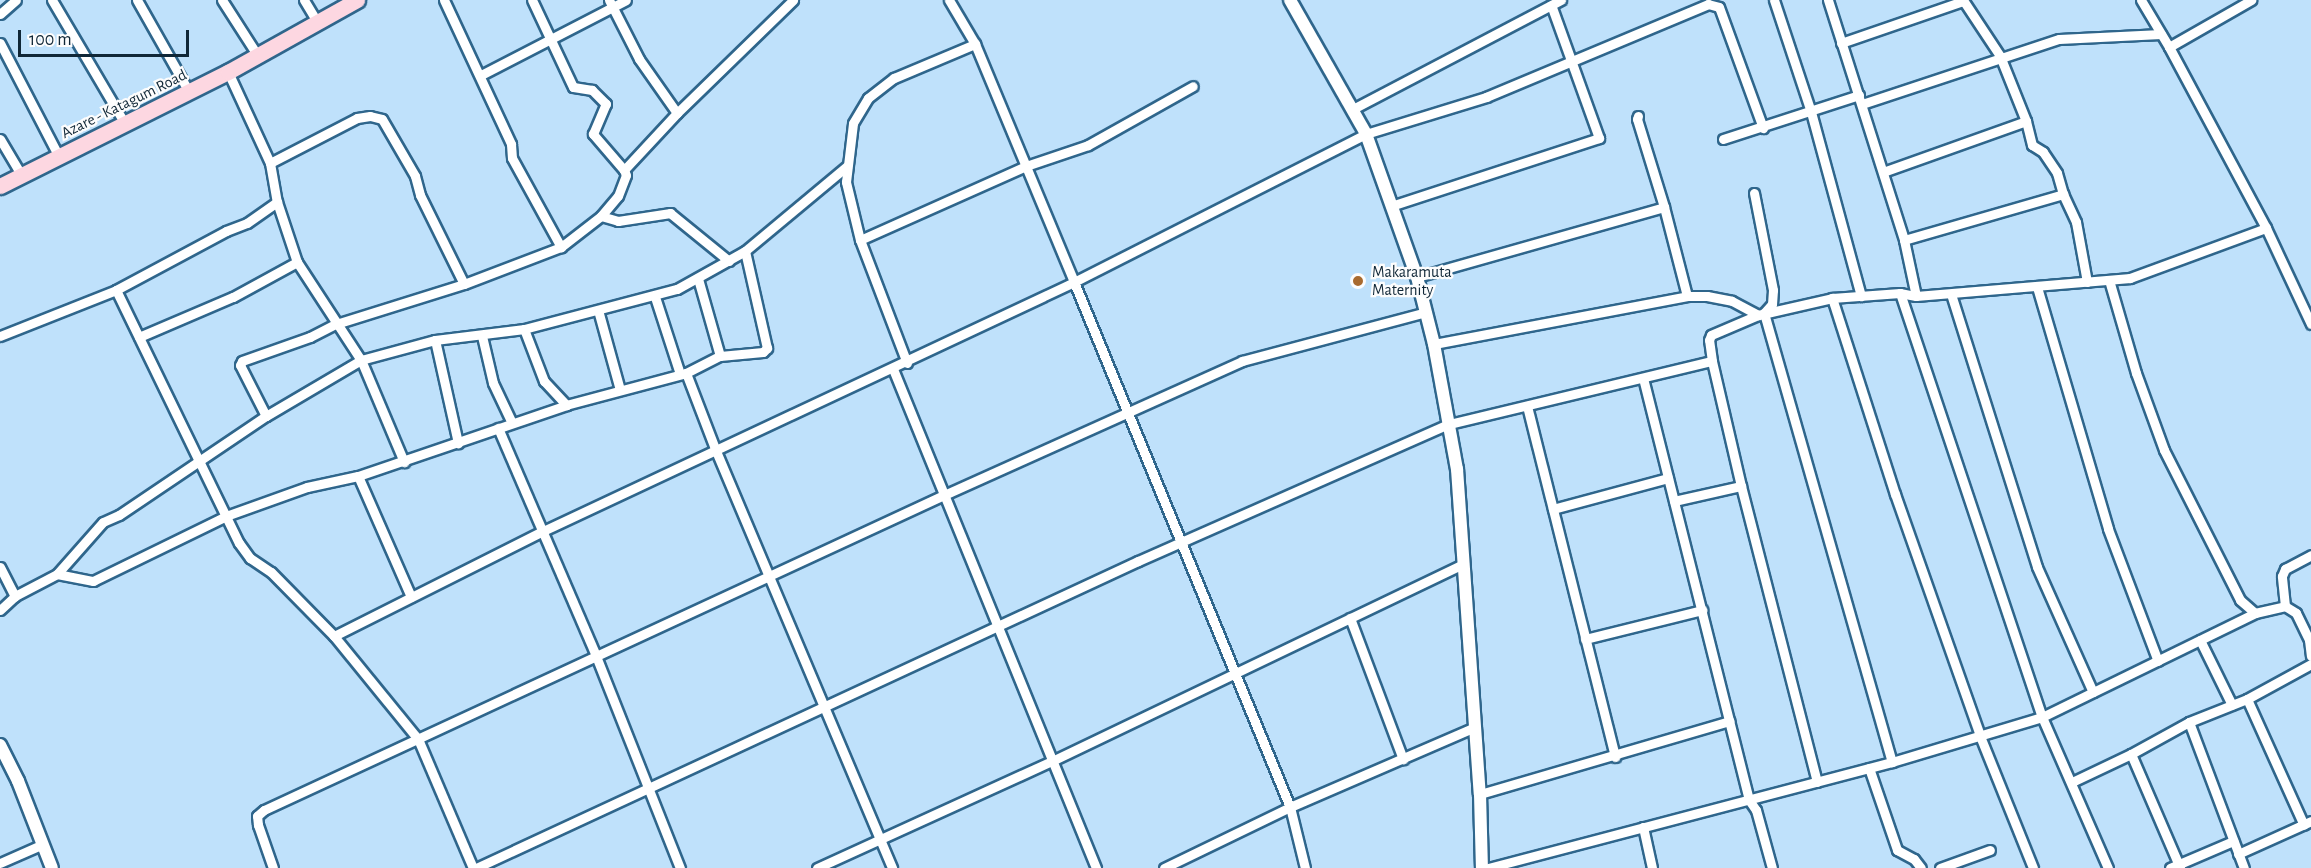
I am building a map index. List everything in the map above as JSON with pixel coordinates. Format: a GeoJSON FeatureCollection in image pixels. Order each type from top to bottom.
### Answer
{"type":"FeatureCollection","features":[{"type":"Feature","properties":{"kind":"main road","name":"Azare - Katagum Road"},"geometry":{"type":"LineString","coordinates":[[0,186],[228,72],[357,0]]}},
{"type":"Feature","properties":{"kind":"street"},"geometry":{"type":"LineString","coordinates":[[0,14],[16,0]]}},
{"type":"Feature","properties":{"kind":"street"},"geometry":{"type":"LineString","coordinates":[[52,0],[125,124]]}},
{"type":"Feature","properties":{"kind":"street"},"geometry":{"type":"LineString","coordinates":[[137,0],[189,92]]}},
{"type":"Feature","properties":{"kind":"street"},"geometry":{"type":"LineString","coordinates":[[222,0],[258,56]]}},
{"type":"Feature","properties":{"kind":"street"},"geometry":{"type":"LineString","coordinates":[[304,0],[317,22]]}},
{"type":"Feature","properties":{"kind":"street"},"geometry":{"type":"LineString","coordinates":[[444,0],[481,75],[511,144],[512,158],[561,247]]}},
{"type":"Feature","properties":{"kind":"street"},"geometry":{"type":"LineString","coordinates":[[266,416],[240,363],[310,337],[336,324],[464,284],[561,247],[601,216],[624,184],[626,175],[624,170],[593,134],[606,104],[592,90],[573,87],[532,0]]}},
{"type":"Feature","properties":{"kind":"street"},"geometry":{"type":"LineString","coordinates":[[481,75],[551,39],[611,3],[626,0]]}},
{"type":"Feature","properties":{"kind":"street"},"geometry":{"type":"LineString","coordinates":[[624,170],[677,113],[793,0]]}},
{"type":"Feature","properties":{"kind":"street"},"geometry":{"type":"LineString","coordinates":[[949,0],[975,44],[1128,412],[1290,807],[1305,868]]}},
{"type":"Feature","properties":{"kind":"street"},"geometry":{"type":"LineString","coordinates":[[1290,0],[1366,134],[1417,278],[1434,344],[1457,469],[1480,794],[1482,868]]}},
{"type":"Feature","properties":{"kind":"street"},"geometry":{"type":"LineString","coordinates":[[1353,109],[1561,0]]}},
{"type":"Feature","properties":{"kind":"street"},"geometry":{"type":"LineString","coordinates":[[1774,0],[1811,112],[1861,296]]}},
{"type":"Feature","properties":{"kind":"street"},"geometry":{"type":"LineString","coordinates":[[1828,0],[1904,240],[1916,296]]}},
{"type":"Feature","properties":{"kind":"street"},"geometry":{"type":"LineString","coordinates":[[1841,43],[1963,0],[2000,56],[2026,121],[2032,145],[2043,152],[2057,173],[2063,194],[2076,222],[2087,282]]}},
{"type":"Feature","properties":{"kind":"street"},"geometry":{"type":"LineString","coordinates":[[2140,0],[2169,47],[2266,228],[2311,324]]}},
{"type":"Feature","properties":{"kind":"street"},"geometry":{"type":"LineString","coordinates":[[2169,47],[2251,0]]}},
{"type":"Feature","properties":{"kind":"street"},"geometry":{"type":"LineString","coordinates":[[611,3],[639,59],[677,113]]}},
{"type":"Feature","properties":{"kind":"street"},"geometry":{"type":"LineString","coordinates":[[334,636],[543,531],[907,363],[1074,282],[1366,134],[1486,98],[1708,4],[1719,7],[1763,128]]}},
{"type":"Feature","properties":{"kind":"street"},"geometry":{"type":"LineString","coordinates":[[1391,206],[1599,138],[1551,5]]}},
{"type":"Feature","properties":{"kind":"street"},"geometry":{"type":"LineString","coordinates":[[1723,139],[1811,112],[1861,100],[2059,39],[2161,34]]}},
{"type":"Feature","properties":{"kind":"street"},"geometry":{"type":"LineString","coordinates":[[0,43],[59,157]]}},
{"type":"Feature","properties":{"kind":"street"},"geometry":{"type":"LineString","coordinates":[[907,363],[860,240],[846,182],[853,123],[868,98],[894,78],[975,44]]}},
{"type":"Feature","properties":{"kind":"street"},"geometry":{"type":"LineString","coordinates":[[228,72],[270,163],[277,202],[297,262],[361,360],[404,462]]}},
{"type":"Feature","properties":{"kind":"street"},"geometry":{"type":"LineString","coordinates":[[860,240],[1026,165],[1088,145],[1193,86]]}},
{"type":"Feature","properties":{"kind":"street"},"geometry":{"type":"LineString","coordinates":[[270,163],[357,118],[370,116],[382,119],[415,176],[420,195],[464,284]]}},
{"type":"Feature","properties":{"kind":"street"},"geometry":{"type":"LineString","coordinates":[[1638,116],[1637,119],[1665,207],[1687,296]]}},
{"type":"Feature","properties":{"kind":"street"},"geometry":{"type":"LineString","coordinates":[[1883,172],[2026,121]]}},
{"type":"Feature","properties":{"kind":"street"},"geometry":{"type":"LineString","coordinates":[[0,139],[22,176]]}},
{"type":"Feature","properties":{"kind":"street"},"geometry":{"type":"LineString","coordinates":[[0,610],[15,596],[57,574],[103,522],[120,515],[266,416],[361,360],[435,340],[482,336],[524,328],[655,297],[698,279],[745,251],[847,166]]}},
{"type":"Feature","properties":{"kind":"street"},"geometry":{"type":"LineString","coordinates":[[1754,193],[1773,290],[1772,304],[1761,314]]}},
{"type":"Feature","properties":{"kind":"street"},"geometry":{"type":"LineString","coordinates":[[1904,240],[2063,194]]}},
{"type":"Feature","properties":{"kind":"street"},"geometry":{"type":"LineString","coordinates":[[0,336],[117,290],[226,231],[247,223],[277,202]]}},
{"type":"Feature","properties":{"kind":"street"},"geometry":{"type":"LineString","coordinates":[[1417,278],[1665,207]]}},
{"type":"Feature","properties":{"kind":"street"},"geometry":{"type":"LineString","coordinates":[[601,216],[618,221],[670,213],[729,261]]}},
{"type":"Feature","properties":{"kind":"street"},"geometry":{"type":"LineString","coordinates":[[1817,782],[1741,486],[1712,361],[1709,340],[1711,335],[1761,314],[1832,298],[1900,293],[1916,296],[1952,294],[2130,278],[2266,228]]}},
{"type":"Feature","properties":{"kind":"street"},"geometry":{"type":"LineString","coordinates":[[57,574],[93,581],[226,516],[307,487],[358,476],[404,462],[566,405],[683,373],[720,356],[763,352],[767,348],[745,251]]}},
{"type":"Feature","properties":{"kind":"street"},"geometry":{"type":"LineString","coordinates":[[139,337],[233,297],[297,262]]}},
{"type":"Feature","properties":{"kind":"street"},"geometry":{"type":"LineString","coordinates":[[698,279],[720,356]]}},
{"type":"Feature","properties":{"kind":"street"},"geometry":{"type":"LineString","coordinates":[[2109,280],[2136,373],[2164,450],[2240,600],[2255,613]]}},
{"type":"Feature","properties":{"kind":"street"},"geometry":{"type":"LineString","coordinates":[[2037,287],[2108,529],[2158,661]]}},
{"type":"Feature","properties":{"kind":"street"},"geometry":{"type":"LineString","coordinates":[[117,290],[226,516],[250,558],[271,572],[334,636],[418,739],[475,868],[1181,542],[1449,424],[1712,361]]}},
{"type":"Feature","properties":{"kind":"street"},"geometry":{"type":"LineString","coordinates":[[1900,293],[2042,717],[2108,868]]}},
{"type":"Feature","properties":{"kind":"street"},"geometry":{"type":"LineString","coordinates":[[1952,294],[2037,567],[2093,692]]}},
{"type":"Feature","properties":{"kind":"street"},"geometry":{"type":"LineString","coordinates":[[1434,344],[1687,296],[1707,296],[1732,301],[1761,314],[1892,762]]}},
{"type":"Feature","properties":{"kind":"street"},"geometry":{"type":"LineString","coordinates":[[655,297],[683,373],[892,868]]}},
{"type":"Feature","properties":{"kind":"street"},"geometry":{"type":"LineString","coordinates":[[1832,298],[1895,494],[1980,736],[2033,868]]}},
{"type":"Feature","properties":{"kind":"street"},"geometry":{"type":"LineString","coordinates":[[598,310],[620,390]]}},
{"type":"Feature","properties":{"kind":"street"},"geometry":{"type":"LineString","coordinates":[[273,868],[257,816],[944,495],[1242,361],[1426,312]]}},
{"type":"Feature","properties":{"kind":"street"},"geometry":{"type":"LineString","coordinates":[[524,328],[544,381],[566,405]]}},
{"type":"Feature","properties":{"kind":"street"},"geometry":{"type":"LineString","coordinates":[[482,336],[494,383],[512,423]]}},
{"type":"Feature","properties":{"kind":"street"},"geometry":{"type":"LineString","coordinates":[[435,340],[458,443]]}},
{"type":"Feature","properties":{"kind":"street"},"geometry":{"type":"LineString","coordinates":[[893,369],[1096,868]]}},
{"type":"Feature","properties":{"kind":"street"},"geometry":{"type":"LineString","coordinates":[[1643,378],[1749,800],[1756,810],[1772,868]]}},
{"type":"Feature","properties":{"kind":"street"},"geometry":{"type":"LineString","coordinates":[[1527,406],[1615,757]]}},
{"type":"Feature","properties":{"kind":"street"},"geometry":{"type":"LineString","coordinates":[[498,428],[596,656],[680,868]]}},
{"type":"Feature","properties":{"kind":"street"},"geometry":{"type":"LineString","coordinates":[[358,476],[411,597]]}},
{"type":"Feature","properties":{"kind":"street"},"geometry":{"type":"LineString","coordinates":[[1553,509],[1668,478]]}},
{"type":"Feature","properties":{"kind":"street"},"geometry":{"type":"LineString","coordinates":[[1674,501],[1741,486]]}},
{"type":"Feature","properties":{"kind":"street"},"geometry":{"type":"LineString","coordinates":[[2285,606],[2282,576],[2285,569],[2311,555]]}},
{"type":"Feature","properties":{"kind":"street"},"geometry":{"type":"LineString","coordinates":[[817,868],[1052,761],[1464,564]]}},
{"type":"Feature","properties":{"kind":"street"},"geometry":{"type":"LineString","coordinates":[[0,567],[15,596]]}},
{"type":"Feature","properties":{"kind":"street"},"geometry":{"type":"LineString","coordinates":[[1488,868],[1892,762],[2042,717],[2255,613],[2285,606],[2296,613],[2303,623],[2309,640],[2311,656]]}},
{"type":"Feature","properties":{"kind":"street"},"geometry":{"type":"LineString","coordinates":[[1585,639],[1702,610]]}},
{"type":"Feature","properties":{"kind":"street"},"geometry":{"type":"LineString","coordinates":[[1350,618],[1403,759]]}},
{"type":"Feature","properties":{"kind":"street"},"geometry":{"type":"LineString","coordinates":[[2200,640],[2232,705]]}},
{"type":"Feature","properties":{"kind":"street"},"geometry":{"type":"LineString","coordinates":[[2072,782],[2131,754],[2188,722],[2247,699],[2311,664]]}},
{"type":"Feature","properties":{"kind":"street"},"geometry":{"type":"LineString","coordinates":[[2238,854],[2307,823],[2247,699]]}},
{"type":"Feature","properties":{"kind":"street"},"geometry":{"type":"LineString","coordinates":[[1480,794],[1615,757],[1730,721]]}},
{"type":"Feature","properties":{"kind":"street"},"geometry":{"type":"LineString","coordinates":[[2188,722],[2244,868]]}},
{"type":"Feature","properties":{"kind":"street"},"geometry":{"type":"LineString","coordinates":[[1164,868],[1290,807],[1475,727]]}},
{"type":"Feature","properties":{"kind":"street"},"geometry":{"type":"LineString","coordinates":[[0,745],[18,781],[52,868]]}},
{"type":"Feature","properties":{"kind":"street"},"geometry":{"type":"LineString","coordinates":[[2131,754],[2176,867],[2233,841]]}},
{"type":"Feature","properties":{"kind":"street"},"geometry":{"type":"LineString","coordinates":[[1869,768],[1897,850],[1914,859],[1921,868]]}},
{"type":"Feature","properties":{"kind":"street"},"geometry":{"type":"LineString","coordinates":[[1643,827],[1652,868]]}},
{"type":"Feature","properties":{"kind":"street"},"geometry":{"type":"LineString","coordinates":[[0,862],[43,844]]}},
{"type":"Feature","properties":{"kind":"street"},"geometry":{"type":"LineString","coordinates":[[1940,868],[1990,850]]}},
{"type":"Feature","properties":{"kind":"place","name":"Makaramuta Maternity"},"geometry":{"type":"Point","coordinates":[1358,281]}}]}
